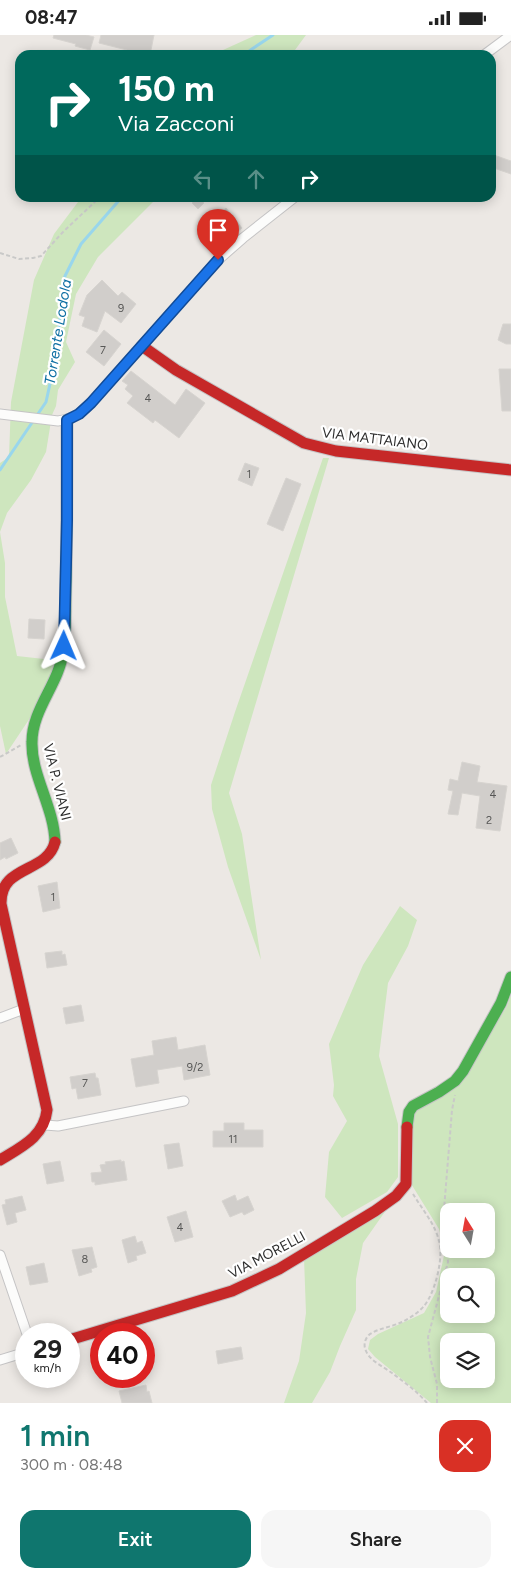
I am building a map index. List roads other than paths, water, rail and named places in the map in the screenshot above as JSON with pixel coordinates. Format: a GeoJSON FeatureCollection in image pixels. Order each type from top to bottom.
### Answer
{"type":"FeatureCollection","features":[{"type":"Feature","properties":{"kind":"street"},"geometry":{"type":"LineString","coordinates":[[491,50],[511,35]]}},
{"type":"Feature","properties":{"kind":"street"},"geometry":{"type":"LineString","coordinates":[[0,414],[62,421],[79,414],[91,403],[218,260],[289,202]]}},
{"type":"Feature","properties":{"kind":"street","name":"VIA MATTAIANO"},"geometry":{"type":"LineString","coordinates":[[142,346],[176,370],[304,443],[336,451],[511,470]]}},
{"type":"Feature","properties":{"kind":"street","name":"VIA P. VIANI"},"geometry":{"type":"LineString","coordinates":[[45,1125],[47,1110],[1,904],[1,893],[9,880],[44,859],[53,850],[55,839],[53,824],[32,753],[31,737],[33,725],[62,661],[64,646],[67,520],[62,421]]}},
{"type":"Feature","properties":{"kind":"street","name":"VIA MORELLI"},"geometry":{"type":"LineString","coordinates":[[80,1337],[232,1291],[249,1284],[335,1235],[402,1191],[406,1184],[407,1121],[409,1112],[413,1107],[455,1081],[463,1071],[501,1003],[511,977]]}},
{"type":"Feature","properties":{"kind":"street"},"geometry":{"type":"LineString","coordinates":[[0,1019],[24,1009]]}},
{"type":"Feature","properties":{"kind":"street"},"geometry":{"type":"LineString","coordinates":[[0,1160],[28,1142],[45,1125],[58,1126],[184,1101]]}},
{"type":"Feature","properties":{"kind":"street"},"geometry":{"type":"LineString","coordinates":[[0,1255],[23,1323]]}},
{"type":"Feature","properties":{"kind":"street"},"geometry":{"type":"LineString","coordinates":[[0,1360],[15,1355]]}},
{"type":"Feature","properties":{"kind":"waterway","name":"Torrente Lodola"},"geometry":{"type":"LineString","coordinates":[[251,50],[273,35]]}},
{"type":"Feature","properties":{"kind":"waterway","name":"Torrente Lodola"},"geometry":{"type":"LineString","coordinates":[[0,470],[46,402],[55,361],[65,276],[81,244],[118,202]]}}]}
